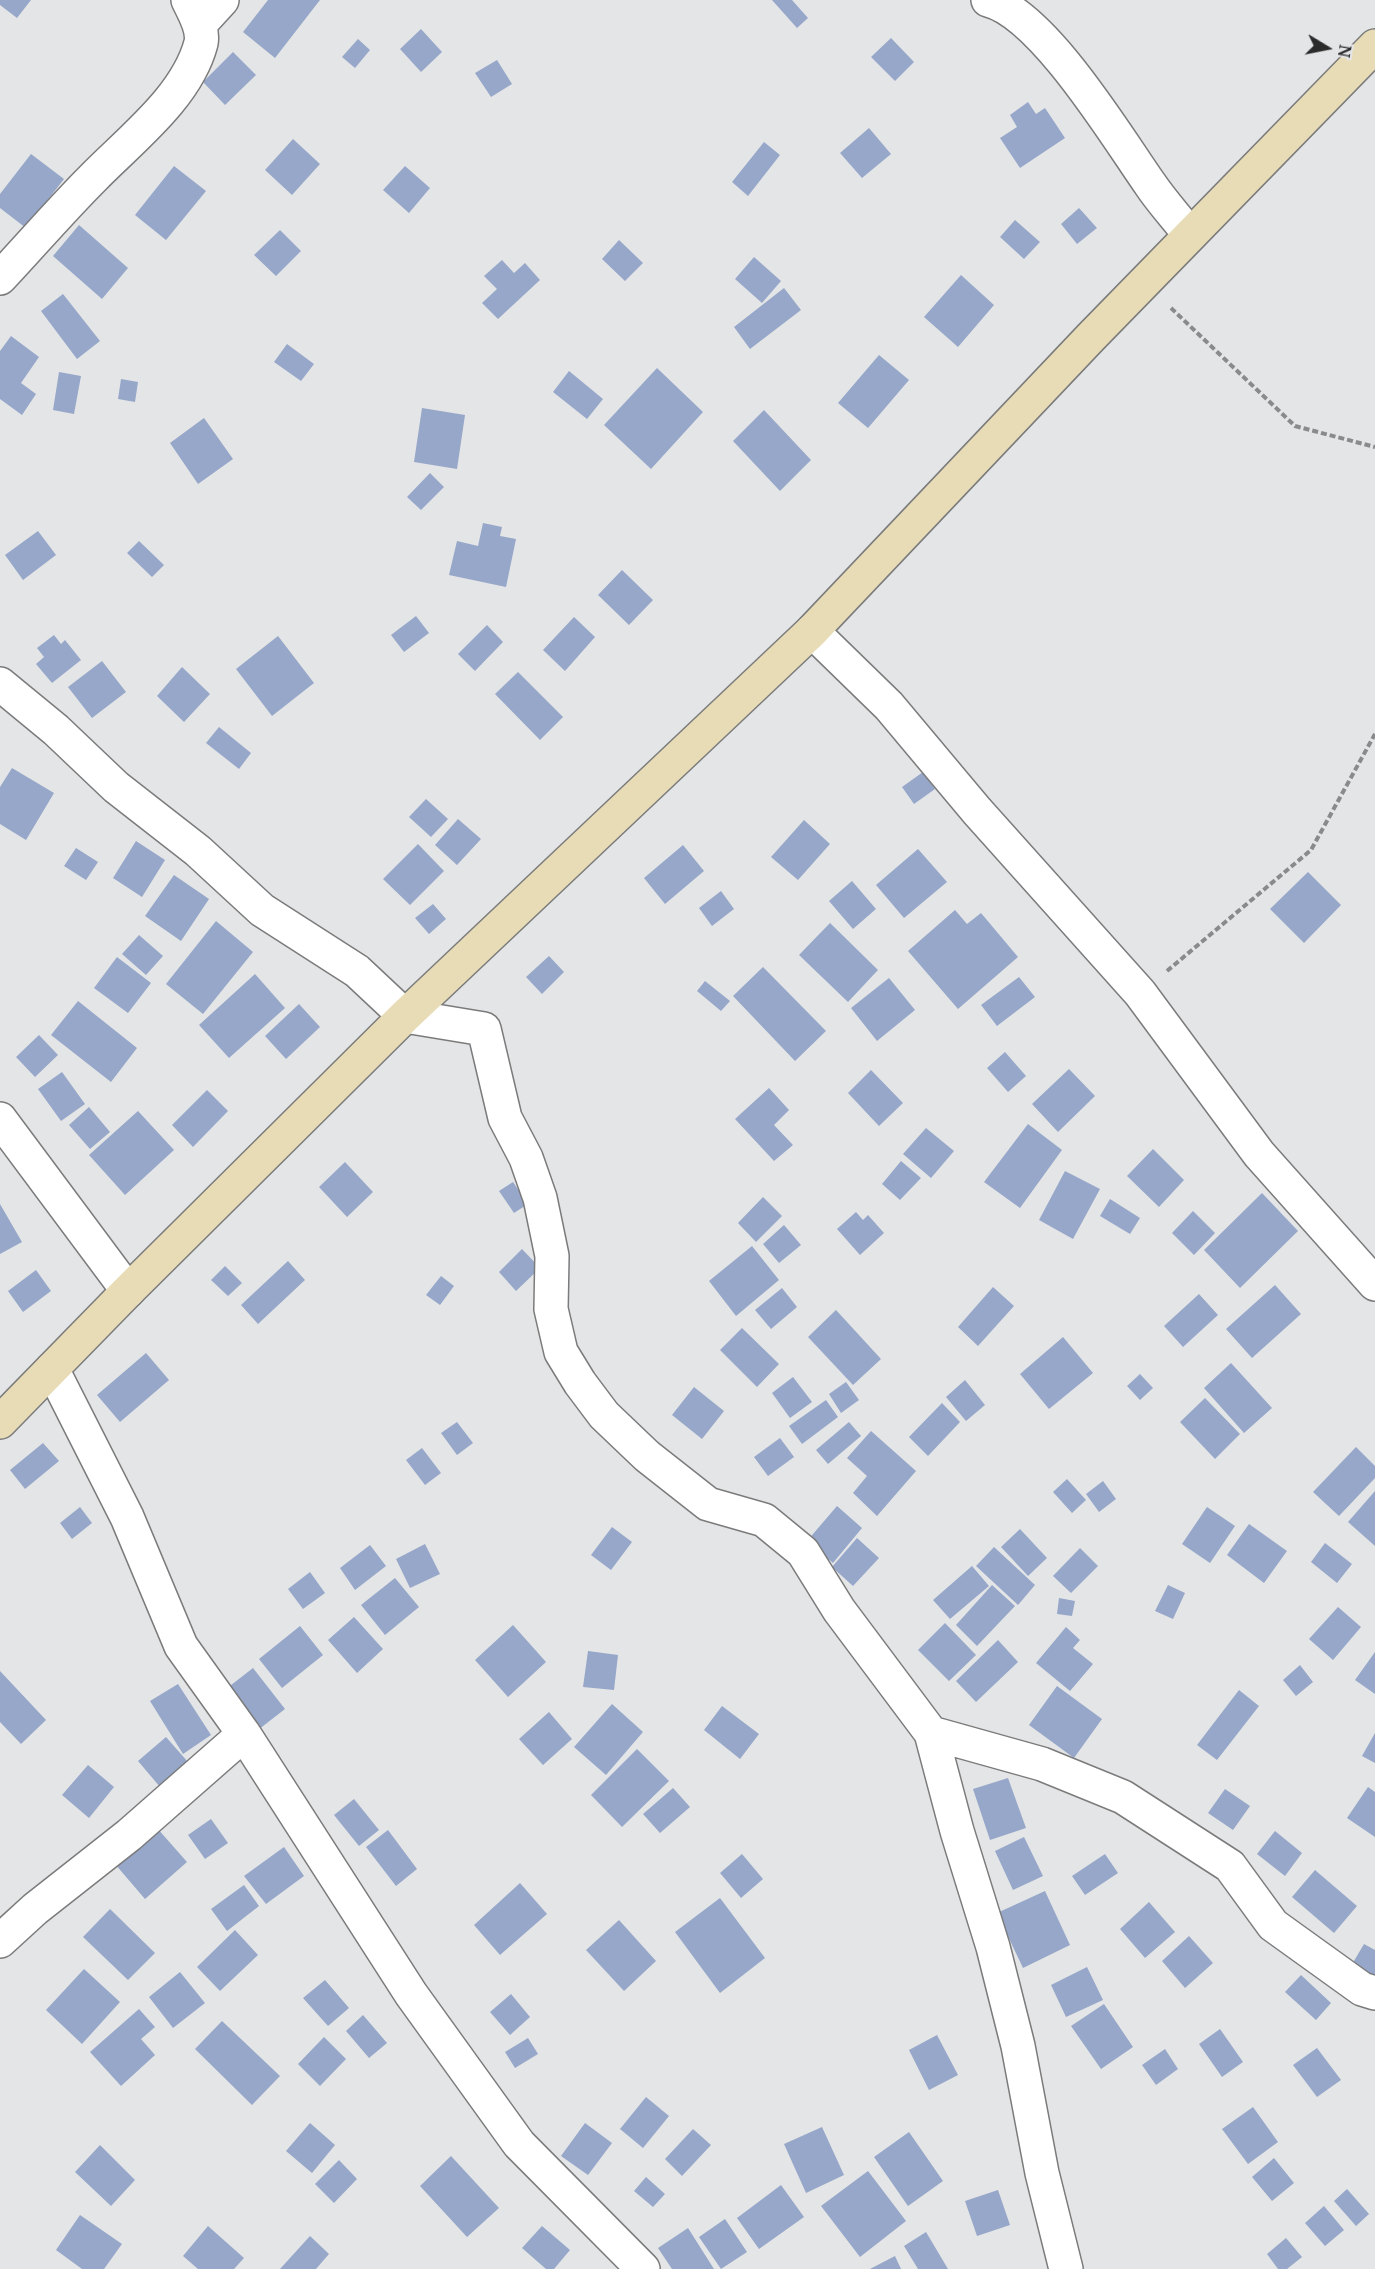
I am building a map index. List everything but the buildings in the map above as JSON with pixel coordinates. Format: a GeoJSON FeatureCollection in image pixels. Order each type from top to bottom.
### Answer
{"type":"FeatureCollection","features":[{"type":"Feature","properties":{"kind":"street"},"geometry":{"type":"LineString","coordinates":[[0,278],[93,178],[159,114],[187,74],[201,42],[194,12],[222,0]]}},
{"type":"Feature","properties":{"kind":"street"},"geometry":{"type":"LineString","coordinates":[[988,0],[999,3],[1046,44],[1089,95],[1152,187],[1190,235]]}},
{"type":"Feature","properties":{"kind":"street"},"geometry":{"type":"LineString","coordinates":[[0,1422],[128,1291],[405,1016],[812,631],[1144,282],[1375,46]]}},
{"type":"Feature","properties":{"kind":"street"},"geometry":{"type":"LineString","coordinates":[[812,631],[889,706],[977,812],[1140,993],[1259,1154],[1375,1284]]}},
{"type":"Feature","properties":{"kind":"street"},"geometry":{"type":"LineString","coordinates":[[0,684],[56,730],[116,787],[198,851],[262,910],[357,971],[405,1016],[484,1029],[505,1118],[526,1158],[540,1198],[552,1256],[551,1309],[561,1352],[604,1415],[647,1456],[708,1504],[764,1520],[803,1552],[839,1610],[931,1733],[999,1970],[1018,2046],[1042,2173],[1066,2269]]}},
{"type":"Feature","properties":{"kind":"street"},"geometry":{"type":"LineString","coordinates":[[0,1119],[128,1291]]}},
{"type":"Feature","properties":{"kind":"street"},"geometry":{"type":"LineString","coordinates":[[52,1369],[127,1517],[181,1647],[244,1734],[411,1994],[519,2144],[643,2269]]}},
{"type":"Feature","properties":{"kind":"street"},"geometry":{"type":"LineString","coordinates":[[931,1733],[1042,1764],[1123,1797],[1230,1866],[1273,1925],[1362,1989],[1375,1993]]}},
{"type":"Feature","properties":{"kind":"street"},"geometry":{"type":"LineString","coordinates":[[0,1941],[35,1909],[129,1835],[244,1734]]}},
{"type":"Feature","properties":{"kind":"path"},"geometry":{"type":"LineString","coordinates":[[1144,282],[1295,426],[1375,447]]}},
{"type":"Feature","properties":{"kind":"path"},"geometry":{"type":"LineString","coordinates":[[1140,993],[1311,850],[1375,734]]}}]}
